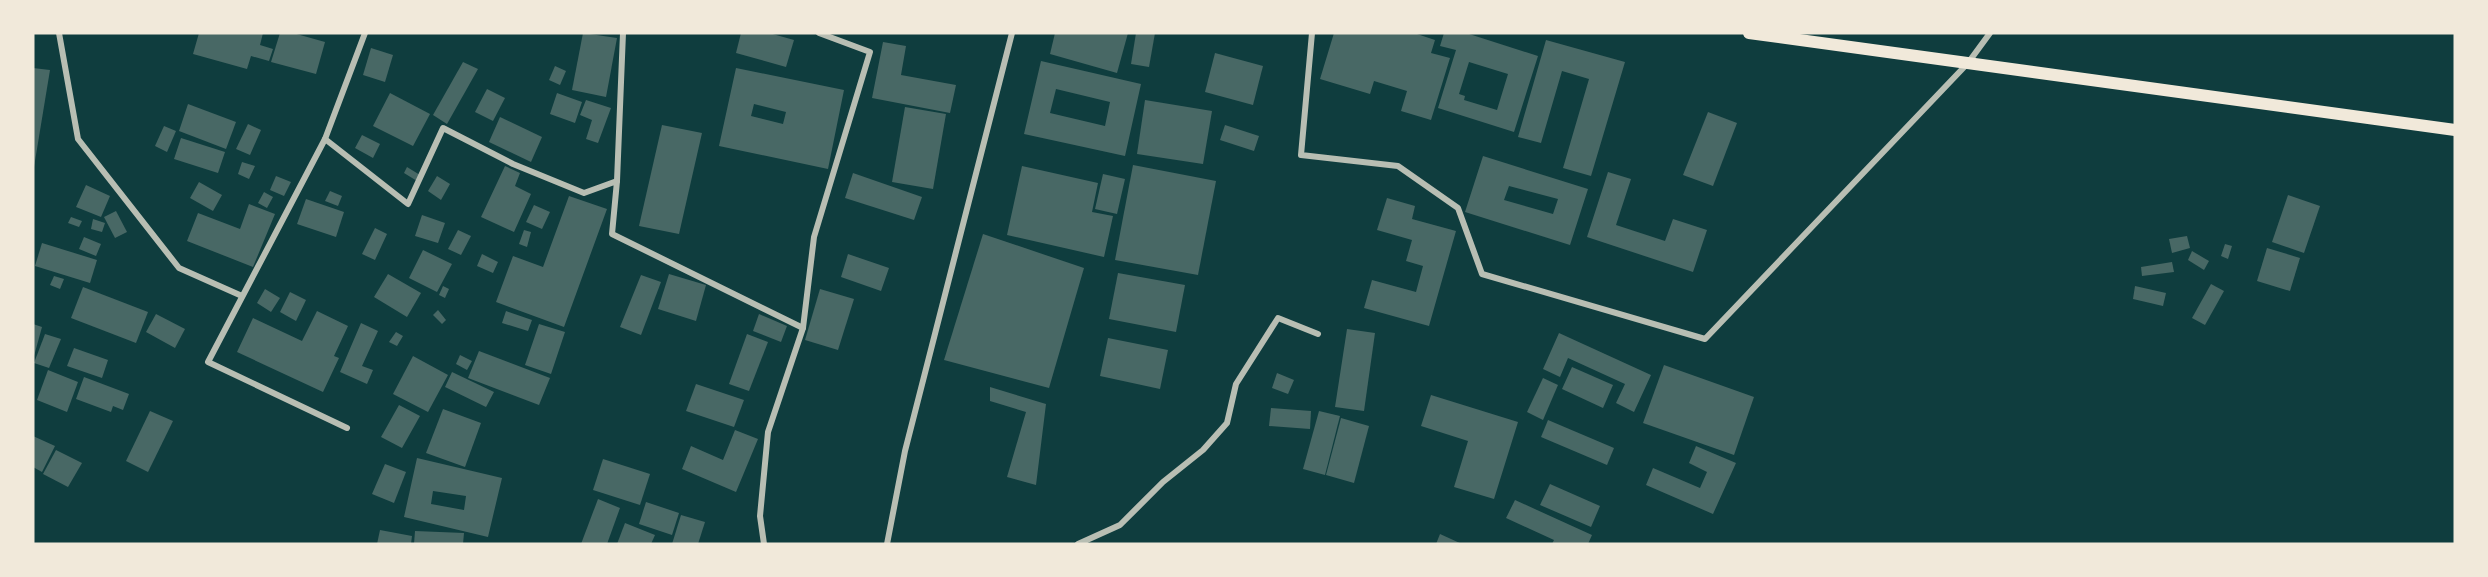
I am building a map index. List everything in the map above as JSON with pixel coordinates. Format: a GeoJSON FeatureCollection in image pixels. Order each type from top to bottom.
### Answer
{"type":"FeatureCollection","features":[{"type":"Feature","properties":{"kind":"main road"},"geometry":{"type":"LineString","coordinates":[[1749,33],[2455,130]]}},
{"type":"Feature","properties":{"kind":"street"},"geometry":{"type":"LineString","coordinates":[[59,33],[78,139],[178,268],[242,296]]}},
{"type":"Feature","properties":{"kind":"street"},"geometry":{"type":"LineString","coordinates":[[347,428],[208,362],[324,139],[365,33]]}},
{"type":"Feature","properties":{"kind":"street"},"geometry":{"type":"LineString","coordinates":[[623,33],[617,181],[612,234],[802,328]]}},
{"type":"Feature","properties":{"kind":"street"},"geometry":{"type":"LineString","coordinates":[[764,544],[760,516],[768,432],[802,328],[814,237],[870,52],[819,33]]}},
{"type":"Feature","properties":{"kind":"street"},"geometry":{"type":"LineString","coordinates":[[887,544],[905,451],[1012,33]]}},
{"type":"Feature","properties":{"kind":"street"},"geometry":{"type":"LineString","coordinates":[[1312,33],[1301,155],[1398,166],[1458,208],[1482,274],[1705,339],[1968,63],[1990,33]]}},
{"type":"Feature","properties":{"kind":"street"},"geometry":{"type":"LineString","coordinates":[[324,139],[408,204],[444,128],[513,164],[584,193],[617,181]]}},
{"type":"Feature","properties":{"kind":"street"},"geometry":{"type":"LineString","coordinates":[[1078,544],[1120,525],[1163,482],[1203,450],[1227,423],[1236,384],[1278,318],[1318,334]]}},
{"type":"Feature","properties":{"kind":"building"},"geometry":{"type":"Polygon","coordinates":[[[199,33],[263,33],[260,45],[273,49],[269,61],[251,56],[247,69],[193,54],[199,33]]]}},
{"type":"Feature","properties":{"kind":"building"},"geometry":{"type":"Polygon","coordinates":[[[280,33],[293,33],[325,42],[316,74],[271,62],[280,33]]]}},
{"type":"Feature","properties":{"kind":"building"},"geometry":{"type":"Polygon","coordinates":[[[583,33],[617,38],[606,97],[572,90],[583,33]]]}},
{"type":"Feature","properties":{"kind":"building"},"geometry":{"type":"Polygon","coordinates":[[[741,33],[769,33],[794,40],[786,67],[736,53],[741,33]]]}},
{"type":"Feature","properties":{"kind":"building"},"geometry":{"type":"Polygon","coordinates":[[[1055,33],[1128,33],[1117,73],[1050,54],[1055,33]]]}},
{"type":"Feature","properties":{"kind":"building"},"geometry":{"type":"Polygon","coordinates":[[[1136,33],[1155,33],[1149,67],[1131,64],[1136,33]]]}},
{"type":"Feature","properties":{"kind":"building"},"geometry":{"type":"Polygon","coordinates":[[[1334,33],[1414,33],[1435,40],[1431,53],[1450,58],[1431,120],[1401,111],[1407,91],[1374,81],[1370,94],[1320,79],[1334,33]]]}},
{"type":"Feature","properties":{"kind":"building"},"geometry":{"type":"Polygon","coordinates":[[[1444,33],[1466,33],[1538,56],[1514,132],[1438,108],[1456,50],[1440,46],[1444,33]],[[1469,62],[1459,94],[1465,96],[1464,100],[1497,110],[1508,74],[1469,62]]]}},
{"type":"Feature","properties":{"kind":"building"},"geometry":{"type":"Polygon","coordinates":[[[1546,40],[1625,62],[1591,176],[1563,168],[1589,79],[1562,71],[1541,143],[1518,137],[1546,40]]]}},
{"type":"Feature","properties":{"kind":"building"},"geometry":{"type":"Polygon","coordinates":[[[883,42],[906,46],[901,75],[956,85],[950,113],[872,98],[883,42]]]}},
{"type":"Feature","properties":{"kind":"building"},"geometry":{"type":"Polygon","coordinates":[[[371,48],[393,55],[385,82],[363,75],[371,48]]]}},
{"type":"Feature","properties":{"kind":"building"},"geometry":{"type":"Polygon","coordinates":[[[1215,53],[1263,66],[1253,105],[1205,92],[1215,53]]]}},
{"type":"Feature","properties":{"kind":"building"},"geometry":{"type":"Polygon","coordinates":[[[1041,61],[1141,84],[1125,156],[1024,134],[1041,61]],[[1056,89],[1050,113],[1105,126],[1110,102],[1056,89]]]}},
{"type":"Feature","properties":{"kind":"building"},"geometry":{"type":"Polygon","coordinates":[[[463,62],[478,69],[447,124],[433,115],[463,62]]]}},
{"type":"Feature","properties":{"kind":"building"},"geometry":{"type":"Polygon","coordinates":[[[555,66],[566,71],[560,85],[549,80],[555,66]]]}},
{"type":"Feature","properties":{"kind":"building"},"geometry":{"type":"Polygon","coordinates":[[[33,68],[50,70],[34,167],[33,167],[33,68]]]}},
{"type":"Feature","properties":{"kind":"building"},"geometry":{"type":"Polygon","coordinates":[[[736,68],[844,90],[828,169],[719,146],[736,68]],[[754,104],[751,116],[783,124],[786,112],[754,104]]]}},
{"type":"Feature","properties":{"kind":"building"},"geometry":{"type":"Polygon","coordinates":[[[487,89],[505,98],[493,121],[475,112],[487,89]]]}},
{"type":"Feature","properties":{"kind":"building"},"geometry":{"type":"Polygon","coordinates":[[[390,93],[430,114],[413,146],[373,126],[390,93]]]}},
{"type":"Feature","properties":{"kind":"building"},"geometry":{"type":"Polygon","coordinates":[[[557,93],[582,102],[575,123],[550,114],[557,93]]]}},
{"type":"Feature","properties":{"kind":"building"},"geometry":{"type":"Polygon","coordinates":[[[586,100],[611,108],[598,143],[586,139],[592,120],[580,115],[586,100]]]}},
{"type":"Feature","properties":{"kind":"building"},"geometry":{"type":"Polygon","coordinates":[[[1145,100],[1212,111],[1203,164],[1137,154],[1145,100]]]}},
{"type":"Feature","properties":{"kind":"building"},"geometry":{"type":"Polygon","coordinates":[[[188,104],[236,122],[226,149],[179,131],[188,104]]]}},
{"type":"Feature","properties":{"kind":"building"},"geometry":{"type":"Polygon","coordinates":[[[905,107],[946,114],[933,189],[892,182],[905,107]]]}},
{"type":"Feature","properties":{"kind":"building"},"geometry":{"type":"Polygon","coordinates":[[[1708,112],[1737,123],[1713,186],[1683,175],[1708,112]]]}},
{"type":"Feature","properties":{"kind":"building"},"geometry":{"type":"Polygon","coordinates":[[[500,117],[542,137],[531,162],[489,142],[500,117]]]}},
{"type":"Feature","properties":{"kind":"building"},"geometry":{"type":"Polygon","coordinates":[[[248,124],[261,130],[250,155],[236,149],[248,124]]]}},
{"type":"Feature","properties":{"kind":"building"},"geometry":{"type":"Polygon","coordinates":[[[662,125],[702,133],[679,234],[639,226],[662,125]]]}},
{"type":"Feature","properties":{"kind":"building"},"geometry":{"type":"Polygon","coordinates":[[[1225,125],[1259,136],[1254,151],[1220,140],[1225,125]]]}},
{"type":"Feature","properties":{"kind":"building"},"geometry":{"type":"Polygon","coordinates":[[[164,126],[176,131],[167,152],[155,146],[164,126]]]}},
{"type":"Feature","properties":{"kind":"building"},"geometry":{"type":"Polygon","coordinates":[[[362,135],[380,144],[373,158],[355,148],[362,135]]]}},
{"type":"Feature","properties":{"kind":"building"},"geometry":{"type":"Polygon","coordinates":[[[181,138],[225,152],[218,173],[174,159],[181,138]]]}},
{"type":"Feature","properties":{"kind":"building"},"geometry":{"type":"Polygon","coordinates":[[[1483,156],[1588,189],[1570,245],[1465,212],[1483,156]],[[1509,186],[1504,200],[1553,214],[1558,199],[1509,186]]]}},
{"type":"Feature","properties":{"kind":"building"},"geometry":{"type":"Polygon","coordinates":[[[242,162],[255,166],[249,179],[238,174],[242,162]]]}},
{"type":"Feature","properties":{"kind":"building"},"geometry":{"type":"Polygon","coordinates":[[[1133,165],[1216,181],[1198,275],[1115,260],[1133,165]]]}},
{"type":"Feature","properties":{"kind":"building"},"geometry":{"type":"Polygon","coordinates":[[[505,166],[520,173],[515,186],[531,194],[514,232],[481,217],[505,166]]]}},
{"type":"Feature","properties":{"kind":"building"},"geometry":{"type":"Polygon","coordinates":[[[1022,166],[1098,183],[1092,212],[1113,216],[1104,257],[1007,235],[1022,166]]]}},
{"type":"Feature","properties":{"kind":"building"},"geometry":{"type":"Polygon","coordinates":[[[407,167],[420,175],[417,181],[404,173],[407,167]]]}},
{"type":"Feature","properties":{"kind":"building"},"geometry":{"type":"Polygon","coordinates":[[[1608,172],[1631,179],[1616,225],[1665,241],[1673,219],[1707,230],[1693,272],[1587,237],[1608,172]]]}},
{"type":"Feature","properties":{"kind":"building"},"geometry":{"type":"Polygon","coordinates":[[[853,173],[922,197],[914,220],[845,198],[853,173]]]}},
{"type":"Feature","properties":{"kind":"building"},"geometry":{"type":"Polygon","coordinates":[[[1103,174],[1125,179],[1117,214],[1095,209],[1103,174]]]}},
{"type":"Feature","properties":{"kind":"building"},"geometry":{"type":"Polygon","coordinates":[[[276,176],[291,182],[284,196],[270,190],[276,176]]]}},
{"type":"Feature","properties":{"kind":"building"},"geometry":{"type":"Polygon","coordinates":[[[437,176],[450,184],[441,200],[428,191],[437,176]]]}},
{"type":"Feature","properties":{"kind":"building"},"geometry":{"type":"Polygon","coordinates":[[[199,182],[222,195],[213,211],[190,198],[199,182]]]}},
{"type":"Feature","properties":{"kind":"building"},"geometry":{"type":"Polygon","coordinates":[[[86,185],[110,196],[101,217],[76,207],[86,185]]]}},
{"type":"Feature","properties":{"kind":"building"},"geometry":{"type":"Polygon","coordinates":[[[330,191],[342,196],[338,206],[325,201],[330,191]]]}},
{"type":"Feature","properties":{"kind":"building"},"geometry":{"type":"Polygon","coordinates":[[[264,192],[273,197],[267,208],[258,203],[264,192]]]}},
{"type":"Feature","properties":{"kind":"building"},"geometry":{"type":"Polygon","coordinates":[[[2288,195],[2320,206],[2304,253],[2272,242],[2288,195]]]}},
{"type":"Feature","properties":{"kind":"building"},"geometry":{"type":"Polygon","coordinates":[[[569,196],[607,209],[564,327],[496,302],[513,256],[543,267],[569,196]]]}},
{"type":"Feature","properties":{"kind":"building"},"geometry":{"type":"Polygon","coordinates":[[[1387,198],[1415,206],[1412,219],[1456,231],[1429,326],[1364,308],[1372,280],[1416,292],[1423,266],[1406,261],[1412,240],[1377,230],[1387,198]]]}},
{"type":"Feature","properties":{"kind":"building"},"geometry":{"type":"Polygon","coordinates":[[[306,199],[344,212],[336,237],[297,224],[306,199]]]}},
{"type":"Feature","properties":{"kind":"building"},"geometry":{"type":"Polygon","coordinates":[[[249,204],[275,214],[253,267],[187,241],[198,213],[240,229],[249,204]]]}},
{"type":"Feature","properties":{"kind":"building"},"geometry":{"type":"Polygon","coordinates":[[[534,205],[550,212],[542,229],[526,222],[534,205]]]}},
{"type":"Feature","properties":{"kind":"building"},"geometry":{"type":"Polygon","coordinates":[[[116,211],[127,232],[115,238],[104,217],[116,211]]]}},
{"type":"Feature","properties":{"kind":"building"},"geometry":{"type":"Polygon","coordinates":[[[422,215],[445,223],[438,243],[415,236],[422,215]]]}},
{"type":"Feature","properties":{"kind":"building"},"geometry":{"type":"Polygon","coordinates":[[[71,217],[82,221],[79,227],[68,223],[71,217]]]}},
{"type":"Feature","properties":{"kind":"building"},"geometry":{"type":"Polygon","coordinates":[[[93,219],[105,223],[102,232],[91,229],[93,219]]]}},
{"type":"Feature","properties":{"kind":"building"},"geometry":{"type":"Polygon","coordinates":[[[375,228],[387,234],[375,260],[362,254],[375,228]]]}},
{"type":"Feature","properties":{"kind":"building"},"geometry":{"type":"Polygon","coordinates":[[[458,230],[471,236],[461,255],[448,249],[458,230]]]}},
{"type":"Feature","properties":{"kind":"building"},"geometry":{"type":"Polygon","coordinates":[[[524,230],[531,232],[527,247],[519,244],[524,230]]]}},
{"type":"Feature","properties":{"kind":"building"},"geometry":{"type":"Polygon","coordinates":[[[983,234],[1084,268],[1049,388],[944,360],[983,234]]]}},
{"type":"Feature","properties":{"kind":"building"},"geometry":{"type":"Polygon","coordinates":[[[2187,236],[2190,248],[2172,253],[2169,239],[2187,236]]]}},
{"type":"Feature","properties":{"kind":"building"},"geometry":{"type":"Polygon","coordinates":[[[84,237],[101,244],[96,256],[79,249],[84,237]]]}},
{"type":"Feature","properties":{"kind":"building"},"geometry":{"type":"Polygon","coordinates":[[[42,243],[97,260],[90,283],[35,266],[42,243]]]}},
{"type":"Feature","properties":{"kind":"building"},"geometry":{"type":"Polygon","coordinates":[[[2225,244],[2232,246],[2228,259],[2221,256],[2225,244]]]}},
{"type":"Feature","properties":{"kind":"building"},"geometry":{"type":"Polygon","coordinates":[[[2267,248],[2300,258],[2290,291],[2257,281],[2267,248]]]}},
{"type":"Feature","properties":{"kind":"building"},"geometry":{"type":"Polygon","coordinates":[[[423,250],[452,264],[437,292],[409,278],[423,250]]]}},
{"type":"Feature","properties":{"kind":"building"},"geometry":{"type":"Polygon","coordinates":[[[2192,251],[2209,261],[2204,270],[2188,260],[2192,251]]]}},
{"type":"Feature","properties":{"kind":"building"},"geometry":{"type":"Polygon","coordinates":[[[482,254],[498,262],[493,273],[477,266],[482,254]]]}},
{"type":"Feature","properties":{"kind":"building"},"geometry":{"type":"Polygon","coordinates":[[[848,254],[889,268],[881,291],[841,277],[848,254]]]}},
{"type":"Feature","properties":{"kind":"building"},"geometry":{"type":"Polygon","coordinates":[[[2172,262],[2174,272],[2142,276],[2141,267],[2172,262]]]}},
{"type":"Feature","properties":{"kind":"building"},"geometry":{"type":"Polygon","coordinates":[[[1118,273],[1185,285],[1176,332],[1109,319],[1118,273]]]}},
{"type":"Feature","properties":{"kind":"building"},"geometry":{"type":"Polygon","coordinates":[[[388,274],[421,293],[407,317],[374,297],[388,274]]]}},
{"type":"Feature","properties":{"kind":"building"},"geometry":{"type":"Polygon","coordinates":[[[669,274],[706,285],[696,321],[658,309],[669,274]]]}},
{"type":"Feature","properties":{"kind":"building"},"geometry":{"type":"Polygon","coordinates":[[[641,275],[661,282],[641,335],[620,327],[641,275]]]}},
{"type":"Feature","properties":{"kind":"building"},"geometry":{"type":"Polygon","coordinates":[[[54,276],[64,279],[60,289],[50,285],[54,276]]]}},
{"type":"Feature","properties":{"kind":"building"},"geometry":{"type":"Polygon","coordinates":[[[2211,284],[2224,291],[2205,325],[2192,318],[2211,284]]]}},
{"type":"Feature","properties":{"kind":"building"},"geometry":{"type":"Polygon","coordinates":[[[443,286],[449,289],[445,298],[439,295],[443,286]]]}},
{"type":"Feature","properties":{"kind":"building"},"geometry":{"type":"Polygon","coordinates":[[[2135,286],[2166,293],[2163,306],[2133,299],[2135,286]]]}},
{"type":"Feature","properties":{"kind":"building"},"geometry":{"type":"Polygon","coordinates":[[[83,287],[148,312],[136,343],[71,318],[83,287]]]}},
{"type":"Feature","properties":{"kind":"building"},"geometry":{"type":"Polygon","coordinates":[[[265,289],[280,298],[271,312],[257,303],[265,289]]]}},
{"type":"Feature","properties":{"kind":"building"},"geometry":{"type":"Polygon","coordinates":[[[820,289],[854,299],[838,350],[805,340],[820,289]]]}},
{"type":"Feature","properties":{"kind":"building"},"geometry":{"type":"Polygon","coordinates":[[[290,292],[306,300],[296,321],[280,312],[290,292]]]}},
{"type":"Feature","properties":{"kind":"building"},"geometry":{"type":"Polygon","coordinates":[[[438,310],[446,320],[442,324],[433,315],[438,310]]]}},
{"type":"Feature","properties":{"kind":"building"},"geometry":{"type":"Polygon","coordinates":[[[317,311],[348,326],[334,356],[339,358],[323,392],[237,352],[253,318],[302,341],[317,311]]]}},
{"type":"Feature","properties":{"kind":"building"},"geometry":{"type":"Polygon","coordinates":[[[506,311],[532,320],[528,331],[502,323],[506,311]]]}},
{"type":"Feature","properties":{"kind":"building"},"geometry":{"type":"Polygon","coordinates":[[[156,314],[185,329],[175,348],[146,332],[156,314]]]}},
{"type":"Feature","properties":{"kind":"building"},"geometry":{"type":"Polygon","coordinates":[[[759,314],[787,326],[781,342],[753,331],[759,314]]]}},
{"type":"Feature","properties":{"kind":"building"},"geometry":{"type":"Polygon","coordinates":[[[361,323],[378,331],[362,366],[373,370],[367,384],[340,372],[361,323]]]}},
{"type":"Feature","properties":{"kind":"building"},"geometry":{"type":"Polygon","coordinates":[[[33,324],[42,327],[34,356],[33,356],[33,324]]]}},
{"type":"Feature","properties":{"kind":"building"},"geometry":{"type":"Polygon","coordinates":[[[539,324],[565,332],[551,374],[525,365],[539,324]]]}},
{"type":"Feature","properties":{"kind":"building"},"geometry":{"type":"Polygon","coordinates":[[[1347,329],[1375,333],[1364,411],[1335,407],[1347,329]]]}},
{"type":"Feature","properties":{"kind":"building"},"geometry":{"type":"Polygon","coordinates":[[[396,332],[403,336],[397,346],[389,342],[396,332]]]}},
{"type":"Feature","properties":{"kind":"building"},"geometry":{"type":"Polygon","coordinates":[[[1559,333],[1651,375],[1634,412],[1616,403],[1625,384],[1568,358],[1560,377],[1543,369],[1559,333]]]}},
{"type":"Feature","properties":{"kind":"building"},"geometry":{"type":"Polygon","coordinates":[[[45,334],[61,339],[49,368],[34,363],[45,334]]]}},
{"type":"Feature","properties":{"kind":"building"},"geometry":{"type":"Polygon","coordinates":[[[747,334],[768,342],[749,391],[729,384],[747,334]]]}},
{"type":"Feature","properties":{"kind":"building"},"geometry":{"type":"Polygon","coordinates":[[[1108,338],[1168,350],[1160,389],[1100,376],[1108,338]]]}},
{"type":"Feature","properties":{"kind":"building"},"geometry":{"type":"Polygon","coordinates":[[[74,348],[108,360],[102,378],[67,366],[74,348]]]}},
{"type":"Feature","properties":{"kind":"building"},"geometry":{"type":"Polygon","coordinates":[[[479,351],[550,378],[539,405],[468,378],[479,351]]]}},
{"type":"Feature","properties":{"kind":"building"},"geometry":{"type":"Polygon","coordinates":[[[460,355],[472,361],[467,370],[456,364],[460,355]]]}},
{"type":"Feature","properties":{"kind":"building"},"geometry":{"type":"Polygon","coordinates":[[[413,356],[448,375],[428,412],[393,394],[413,356]]]}},
{"type":"Feature","properties":{"kind":"building"},"geometry":{"type":"Polygon","coordinates":[[[1664,365],[1754,397],[1734,455],[1643,423],[1664,365]]]}},
{"type":"Feature","properties":{"kind":"building"},"geometry":{"type":"Polygon","coordinates":[[[1572,367],[1613,385],[1603,408],[1562,389],[1572,367]]]}},
{"type":"Feature","properties":{"kind":"building"},"geometry":{"type":"Polygon","coordinates":[[[48,370],[78,382],[67,412],[37,400],[48,370]]]}},
{"type":"Feature","properties":{"kind":"building"},"geometry":{"type":"Polygon","coordinates":[[[452,372],[494,392],[486,407],[445,387],[452,372]]]}},
{"type":"Feature","properties":{"kind":"building"},"geometry":{"type":"Polygon","coordinates":[[[1277,373],[1294,380],[1288,394],[1272,388],[1277,373]]]}},
{"type":"Feature","properties":{"kind":"building"},"geometry":{"type":"Polygon","coordinates":[[[84,377],[129,394],[123,410],[113,406],[111,412],[76,399],[84,377]]]}},
{"type":"Feature","properties":{"kind":"building"},"geometry":{"type":"Polygon","coordinates":[[[1543,378],[1558,385],[1543,420],[1527,412],[1543,378]]]}},
{"type":"Feature","properties":{"kind":"building"},"geometry":{"type":"Polygon","coordinates":[[[696,384],[744,400],[734,427],[686,411],[696,384]]]}},
{"type":"Feature","properties":{"kind":"building"},"geometry":{"type":"Polygon","coordinates":[[[990,387],[1046,404],[1036,485],[1007,477],[1026,412],[990,401],[990,387]]]}},
{"type":"Feature","properties":{"kind":"building"},"geometry":{"type":"Polygon","coordinates":[[[1431,395],[1518,422],[1494,499],[1454,487],[1468,441],[1421,426],[1431,395]]]}},
{"type":"Feature","properties":{"kind":"building"},"geometry":{"type":"Polygon","coordinates":[[[399,405],[420,416],[402,448],[381,437],[399,405]]]}},
{"type":"Feature","properties":{"kind":"building"},"geometry":{"type":"Polygon","coordinates":[[[1271,408],[1311,411],[1310,429],[1269,426],[1271,408]]]}},
{"type":"Feature","properties":{"kind":"building"},"geometry":{"type":"Polygon","coordinates":[[[443,409],[481,423],[465,467],[426,453],[443,409]]]}},
{"type":"Feature","properties":{"kind":"building"},"geometry":{"type":"Polygon","coordinates":[[[150,411],[173,421],[148,472],[126,461],[150,411]]]}},
{"type":"Feature","properties":{"kind":"building"},"geometry":{"type":"Polygon","coordinates":[[[1319,411],[1340,416],[1325,475],[1303,469],[1319,411]]]}},
{"type":"Feature","properties":{"kind":"building"},"geometry":{"type":"Polygon","coordinates":[[[1341,418],[1369,426],[1354,483],[1326,475],[1341,418]]]}},
{"type":"Feature","properties":{"kind":"building"},"geometry":{"type":"Polygon","coordinates":[[[1548,420],[1614,448],[1607,465],[1541,437],[1548,420]]]}},
{"type":"Feature","properties":{"kind":"building"},"geometry":{"type":"Polygon","coordinates":[[[735,430],[758,439],[736,492],[682,469],[691,446],[723,460],[735,430]]]}},
{"type":"Feature","properties":{"kind":"building"},"geometry":{"type":"Polygon","coordinates":[[[33,436],[55,446],[42,472],[33,467],[33,436]]]}},
{"type":"Feature","properties":{"kind":"building"},"geometry":{"type":"Polygon","coordinates":[[[1696,446],[1736,463],[1713,514],[1646,485],[1653,468],[1700,488],[1707,472],[1689,463],[1696,446]]]}},
{"type":"Feature","properties":{"kind":"building"},"geometry":{"type":"Polygon","coordinates":[[[56,450],[82,463],[68,487],[43,474],[56,450]]]}},
{"type":"Feature","properties":{"kind":"building"},"geometry":{"type":"Polygon","coordinates":[[[417,458],[502,478],[488,537],[404,517],[417,458]],[[433,491],[431,504],[464,510],[466,496],[433,491]]]}},
{"type":"Feature","properties":{"kind":"building"},"geometry":{"type":"Polygon","coordinates":[[[603,459],[650,474],[640,505],[593,490],[603,459]]]}},
{"type":"Feature","properties":{"kind":"building"},"geometry":{"type":"Polygon","coordinates":[[[385,464],[406,472],[394,503],[372,494],[385,464]]]}},
{"type":"Feature","properties":{"kind":"building"},"geometry":{"type":"Polygon","coordinates":[[[1550,484],[1600,506],[1591,527],[1540,505],[1550,484]]]}},
{"type":"Feature","properties":{"kind":"building"},"geometry":{"type":"Polygon","coordinates":[[[598,499],[620,508],[607,544],[581,544],[598,499]]]}},
{"type":"Feature","properties":{"kind":"building"},"geometry":{"type":"Polygon","coordinates":[[[1515,500],[1592,535],[1588,544],[1552,544],[1554,540],[1506,518],[1515,500]]]}},
{"type":"Feature","properties":{"kind":"building"},"geometry":{"type":"Polygon","coordinates":[[[646,502],[679,513],[672,535],[639,524],[646,502]]]}},
{"type":"Feature","properties":{"kind":"building"},"geometry":{"type":"Polygon","coordinates":[[[681,515],[705,522],[698,544],[672,544],[681,515]]]}},
{"type":"Feature","properties":{"kind":"building"},"geometry":{"type":"Polygon","coordinates":[[[625,523],[655,535],[651,544],[617,544],[625,523]]]}},
{"type":"Feature","properties":{"kind":"building"},"geometry":{"type":"Polygon","coordinates":[[[380,530],[412,536],[411,544],[377,544],[380,530]]]}},
{"type":"Feature","properties":{"kind":"building"},"geometry":{"type":"Polygon","coordinates":[[[415,531],[464,533],[463,544],[414,544],[415,531]]]}},
{"type":"Feature","properties":{"kind":"building"},"geometry":{"type":"Polygon","coordinates":[[[1440,534],[1462,544],[1436,544],[1440,534]]]}}]}
